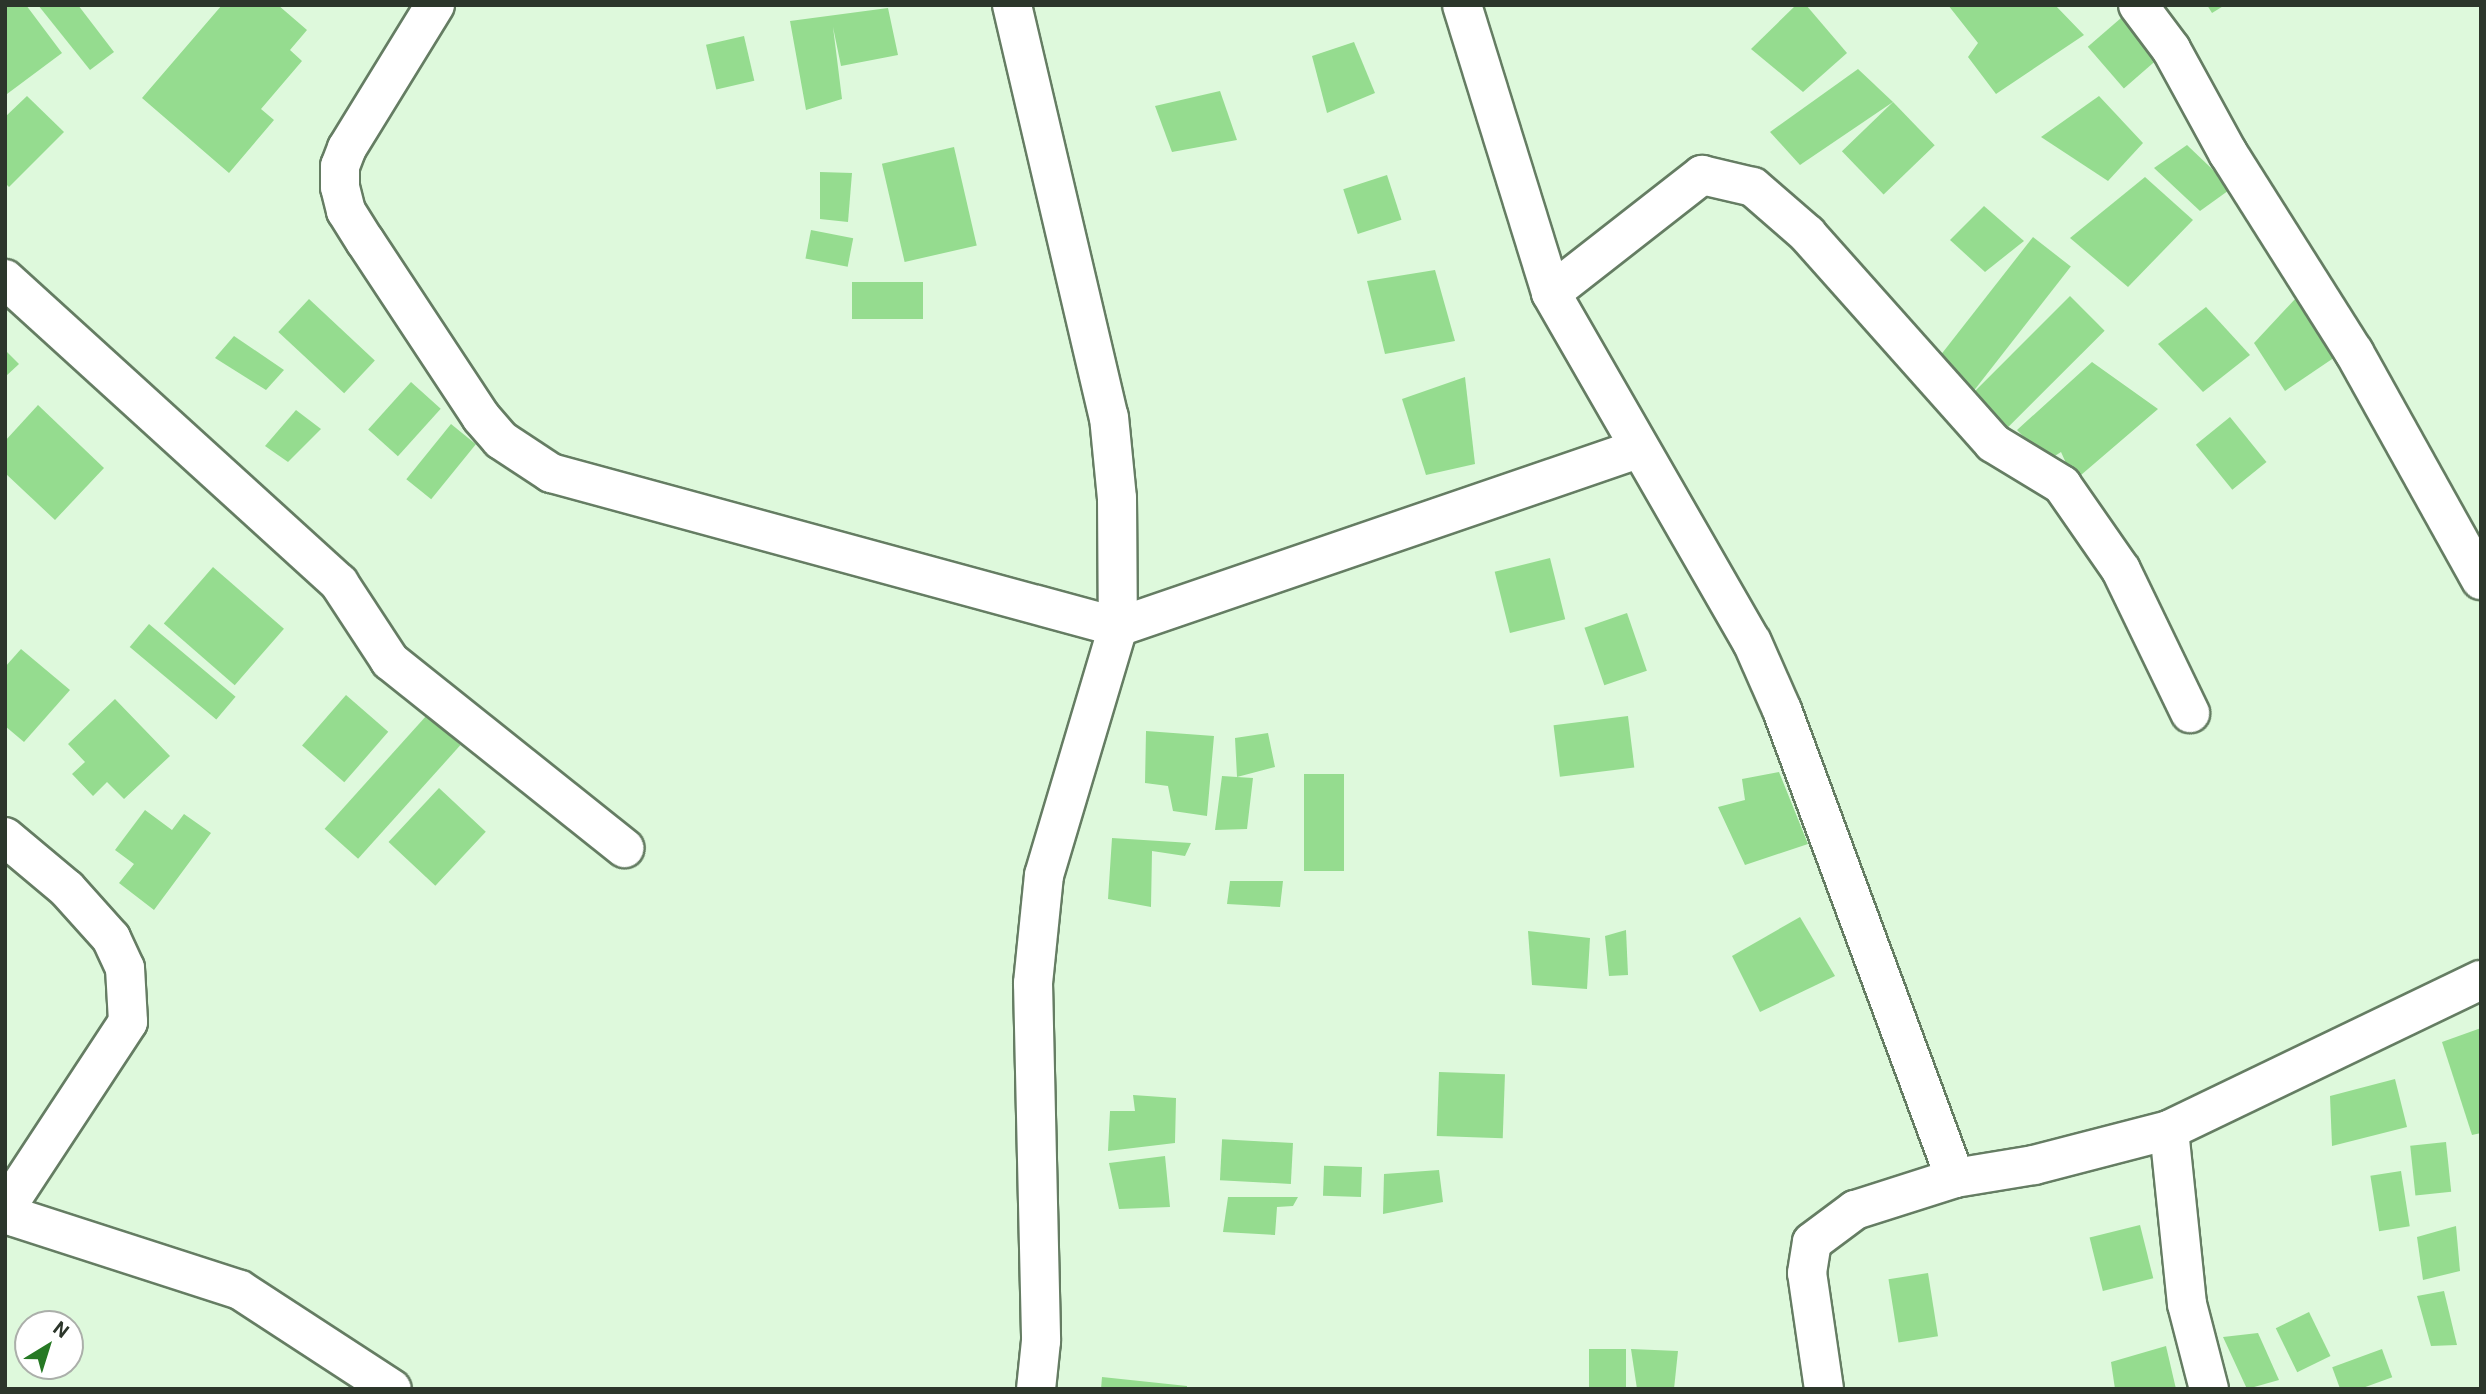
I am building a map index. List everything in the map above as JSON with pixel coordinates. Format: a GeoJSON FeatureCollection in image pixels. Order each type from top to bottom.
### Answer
{"type":"FeatureCollection","features":[{"type":"Feature","properties":{"kind":"street"},"geometry":{"type":"LineString","coordinates":[[1012,5],[1109,417],[1116,498],[1118,627],[1044,875],[1032,983],[1041,1341],[1036,1389]]}},
{"type":"Feature","properties":{"kind":"street"},"geometry":{"type":"LineString","coordinates":[[1462,5],[1551,293],[1638,449],[1752,642],[1782,710],[1955,1178]]}},
{"type":"Feature","properties":{"kind":"street"},"geometry":{"type":"LineString","coordinates":[[2138,5],[2171,50],[2228,153],[2354,352],[2481,580]]}},
{"type":"Feature","properties":{"kind":"street"},"geometry":{"type":"LineString","coordinates":[[434,6],[347,148],[340,166],[340,187],[346,211],[501,440],[551,473],[1118,627],[1638,449]]}},
{"type":"Feature","properties":{"kind":"street"},"geometry":{"type":"LineString","coordinates":[[1551,293],[1702,175],[1753,187],[1807,234],[1993,443],[2062,485],[2121,570],[2190,713]]}},
{"type":"Feature","properties":{"kind":"street"},"geometry":{"type":"LineString","coordinates":[[5,279],[339,583],[390,661],[624,848]]}},
{"type":"Feature","properties":{"kind":"street"},"geometry":{"type":"LineString","coordinates":[[5,837],[67,889],[111,938],[125,968],[128,1022],[10,1200],[14,1217],[240,1290],[392,1389]]}},
{"type":"Feature","properties":{"kind":"street"},"geometry":{"type":"LineString","coordinates":[[1824,1389],[1807,1273],[1812,1242],[1855,1210],[1955,1178],[2034,1165],[2169,1130],[2481,980]]}},
{"type":"Feature","properties":{"kind":"street"},"geometry":{"type":"LineString","coordinates":[[2169,1130],[2187,1304],[2209,1389]]}},
{"type":"Feature","properties":{"kind":"building"},"geometry":{"type":"Polygon","coordinates":[[[5,5],[26,5],[62,53],[7,94],[5,5]]]}},
{"type":"Feature","properties":{"kind":"building"},"geometry":{"type":"Polygon","coordinates":[[[38,5],[78,5],[114,52],[90,70],[38,5]]]}},
{"type":"Feature","properties":{"kind":"building"},"geometry":{"type":"Polygon","coordinates":[[[222,5],[278,5],[307,30],[290,50],[302,61],[261,109],[274,120],[229,173],[142,98],[222,5]]]}},
{"type":"Feature","properties":{"kind":"building"},"geometry":{"type":"Polygon","coordinates":[[[1796,5],[1806,5],[1847,53],[1803,92],[1751,49],[1796,5]]]}},
{"type":"Feature","properties":{"kind":"building"},"geometry":{"type":"Polygon","coordinates":[[[1948,5],[2055,5],[2084,35],[1996,94],[1968,57],[1978,43],[1948,5]]]}},
{"type":"Feature","properties":{"kind":"building"},"geometry":{"type":"Polygon","coordinates":[[[2207,5],[2225,5],[2212,13],[2207,5]]]}},
{"type":"Feature","properties":{"kind":"building"},"geometry":{"type":"Polygon","coordinates":[[[888,8],[898,55],[841,66],[833,27],[842,99],[806,110],[790,21],[888,8]]]}},
{"type":"Feature","properties":{"kind":"building"},"geometry":{"type":"Polygon","coordinates":[[[2121,18],[2157,60],[2124,88],[2088,47],[2121,18]]]}},
{"type":"Feature","properties":{"kind":"building"},"geometry":{"type":"Polygon","coordinates":[[[744,36],[754,81],[716,90],[706,45],[744,36]]]}},
{"type":"Feature","properties":{"kind":"building"},"geometry":{"type":"Polygon","coordinates":[[[1354,42],[1375,93],[1327,113],[1312,56],[1354,42]]]}},
{"type":"Feature","properties":{"kind":"building"},"geometry":{"type":"Polygon","coordinates":[[[1858,69],[1893,102],[1800,165],[1770,132],[1858,69]]]}},
{"type":"Feature","properties":{"kind":"building"},"geometry":{"type":"Polygon","coordinates":[[[1220,91],[1237,140],[1172,152],[1155,106],[1220,91]]]}},
{"type":"Feature","properties":{"kind":"building"},"geometry":{"type":"Polygon","coordinates":[[[27,96],[64,132],[9,187],[5,183],[5,117],[27,96]]]}},
{"type":"Feature","properties":{"kind":"building"},"geometry":{"type":"Polygon","coordinates":[[[2099,96],[2143,143],[2108,181],[2041,137],[2099,96]]]}},
{"type":"Feature","properties":{"kind":"building"},"geometry":{"type":"Polygon","coordinates":[[[1893,102],[1935,145],[1884,194],[1842,151],[1893,102]]]}},
{"type":"Feature","properties":{"kind":"building"},"geometry":{"type":"Polygon","coordinates":[[[2187,145],[2232,188],[2200,211],[2154,168],[2187,145]]]}},
{"type":"Feature","properties":{"kind":"building"},"geometry":{"type":"Polygon","coordinates":[[[954,147],[977,245],[905,262],[882,164],[954,147]]]}},
{"type":"Feature","properties":{"kind":"building"},"geometry":{"type":"Polygon","coordinates":[[[820,172],[852,173],[848,222],[820,219],[820,172]]]}},
{"type":"Feature","properties":{"kind":"building"},"geometry":{"type":"Polygon","coordinates":[[[1387,175],[1402,220],[1358,234],[1343,189],[1387,175]]]}},
{"type":"Feature","properties":{"kind":"building"},"geometry":{"type":"Polygon","coordinates":[[[2145,177],[2193,220],[2128,287],[2070,238],[2145,177]]]}},
{"type":"Feature","properties":{"kind":"building"},"geometry":{"type":"Polygon","coordinates":[[[1984,206],[2024,241],[1985,272],[1950,240],[1984,206]]]}},
{"type":"Feature","properties":{"kind":"building"},"geometry":{"type":"Polygon","coordinates":[[[811,230],[853,238],[848,267],[805,258],[811,230]]]}},
{"type":"Feature","properties":{"kind":"building"},"geometry":{"type":"Polygon","coordinates":[[[2033,237],[2071,267],[1972,393],[1934,364],[2033,237]]]}},
{"type":"Feature","properties":{"kind":"building"},"geometry":{"type":"Polygon","coordinates":[[[1435,270],[1455,341],[1385,354],[1367,281],[1435,270]]]}},
{"type":"Feature","properties":{"kind":"building"},"geometry":{"type":"Polygon","coordinates":[[[852,282],[923,282],[923,319],[852,319],[852,282]]]}},
{"type":"Feature","properties":{"kind":"building"},"geometry":{"type":"Polygon","coordinates":[[[2070,296],[2105,331],[2000,435],[1965,401],[2070,296]]]}},
{"type":"Feature","properties":{"kind":"building"},"geometry":{"type":"Polygon","coordinates":[[[2296,298],[2341,353],[2285,391],[2254,343],[2296,298]]]}},
{"type":"Feature","properties":{"kind":"building"},"geometry":{"type":"Polygon","coordinates":[[[309,299],[375,360],[344,393],[278,332],[309,299]]]}},
{"type":"Feature","properties":{"kind":"building"},"geometry":{"type":"Polygon","coordinates":[[[2206,307],[2250,355],[2203,392],[2158,344],[2206,307]]]}},
{"type":"Feature","properties":{"kind":"building"},"geometry":{"type":"Polygon","coordinates":[[[234,336],[284,370],[266,390],[215,358],[234,336]]]}},
{"type":"Feature","properties":{"kind":"building"},"geometry":{"type":"Polygon","coordinates":[[[5,350],[19,364],[5,377],[5,350]]]}},
{"type":"Feature","properties":{"kind":"building"},"geometry":{"type":"Polygon","coordinates":[[[2092,362],[2158,409],[2074,481],[2061,452],[2047,461],[2017,430],[2092,362]]]}},
{"type":"Feature","properties":{"kind":"building"},"geometry":{"type":"Polygon","coordinates":[[[1465,377],[1475,464],[1426,475],[1402,399],[1465,377]]]}},
{"type":"Feature","properties":{"kind":"building"},"geometry":{"type":"Polygon","coordinates":[[[411,382],[441,409],[398,456],[368,430],[411,382]]]}},
{"type":"Feature","properties":{"kind":"building"},"geometry":{"type":"Polygon","coordinates":[[[38,405],[104,468],[55,520],[5,473],[5,441],[38,405]]]}},
{"type":"Feature","properties":{"kind":"building"},"geometry":{"type":"Polygon","coordinates":[[[296,410],[321,429],[288,462],[265,446],[296,410]]]}},
{"type":"Feature","properties":{"kind":"building"},"geometry":{"type":"Polygon","coordinates":[[[2230,417],[2267,462],[2232,490],[2196,445],[2230,417]]]}},
{"type":"Feature","properties":{"kind":"building"},"geometry":{"type":"Polygon","coordinates":[[[451,424],[476,444],[431,499],[406,479],[451,424]]]}},
{"type":"Feature","properties":{"kind":"building"},"geometry":{"type":"Polygon","coordinates":[[[1550,558],[1565,619],[1510,633],[1495,572],[1550,558]]]}},
{"type":"Feature","properties":{"kind":"building"},"geometry":{"type":"Polygon","coordinates":[[[213,567],[284,629],[235,685],[164,624],[213,567]]]}},
{"type":"Feature","properties":{"kind":"building"},"geometry":{"type":"Polygon","coordinates":[[[1627,613],[1647,671],[1604,685],[1584,628],[1627,613]]]}},
{"type":"Feature","properties":{"kind":"building"},"geometry":{"type":"Polygon","coordinates":[[[149,624],[236,697],[216,720],[130,647],[149,624]]]}},
{"type":"Feature","properties":{"kind":"building"},"geometry":{"type":"Polygon","coordinates":[[[21,649],[70,690],[24,742],[5,726],[5,667],[21,649]]]}},
{"type":"Feature","properties":{"kind":"building"},"geometry":{"type":"Polygon","coordinates":[[[346,695],[388,732],[344,782],[302,746],[346,695]]]}},
{"type":"Feature","properties":{"kind":"building"},"geometry":{"type":"Polygon","coordinates":[[[115,699],[170,756],[124,799],[107,782],[93,796],[72,774],[85,762],[68,744],[115,699]]]}},
{"type":"Feature","properties":{"kind":"building"},"geometry":{"type":"Polygon","coordinates":[[[427,715],[460,745],[358,859],[325,829],[427,715]]]}},
{"type":"Feature","properties":{"kind":"building"},"geometry":{"type":"Polygon","coordinates":[[[1628,716],[1634,768],[1560,777],[1554,725],[1628,716]]]}},
{"type":"Feature","properties":{"kind":"building"},"geometry":{"type":"Polygon","coordinates":[[[1146,731],[1214,736],[1207,816],[1173,811],[1168,786],[1145,783],[1146,731]]]}},
{"type":"Feature","properties":{"kind":"building"},"geometry":{"type":"Polygon","coordinates":[[[1268,733],[1275,767],[1237,777],[1235,738],[1268,733]]]}},
{"type":"Feature","properties":{"kind":"building"},"geometry":{"type":"Polygon","coordinates":[[[1779,772],[1808,844],[1745,865],[1718,807],[1745,800],[1742,779],[1779,772]]]}},
{"type":"Feature","properties":{"kind":"building"},"geometry":{"type":"Polygon","coordinates":[[[1304,774],[1344,774],[1344,871],[1304,871],[1304,774]]]}},
{"type":"Feature","properties":{"kind":"building"},"geometry":{"type":"Polygon","coordinates":[[[1222,776],[1253,778],[1247,829],[1215,830],[1222,776]]]}},
{"type":"Feature","properties":{"kind":"building"},"geometry":{"type":"Polygon","coordinates":[[[439,788],[486,832],[435,886],[389,842],[439,788]]]}},
{"type":"Feature","properties":{"kind":"building"},"geometry":{"type":"Polygon","coordinates":[[[145,810],[172,830],[184,814],[211,833],[154,910],[119,883],[134,864],[115,850],[145,810]]]}},
{"type":"Feature","properties":{"kind":"building"},"geometry":{"type":"Polygon","coordinates":[[[1112,838],[1191,843],[1185,856],[1152,851],[1151,907],[1108,899],[1112,838]]]}},
{"type":"Feature","properties":{"kind":"building"},"geometry":{"type":"Polygon","coordinates":[[[1230,881],[1283,881],[1280,907],[1227,904],[1230,881]]]}},
{"type":"Feature","properties":{"kind":"building"},"geometry":{"type":"Polygon","coordinates":[[[1800,917],[1835,976],[1760,1012],[1732,956],[1800,917]]]}},
{"type":"Feature","properties":{"kind":"building"},"geometry":{"type":"Polygon","coordinates":[[[1626,930],[1628,975],[1609,976],[1605,936],[1626,930]]]}},
{"type":"Feature","properties":{"kind":"building"},"geometry":{"type":"Polygon","coordinates":[[[1528,931],[1590,938],[1587,989],[1532,985],[1528,931]]]}},
{"type":"Feature","properties":{"kind":"building"},"geometry":{"type":"Polygon","coordinates":[[[2481,1028],[2481,1133],[2472,1135],[2442,1042],[2481,1028]]]}},
{"type":"Feature","properties":{"kind":"building"},"geometry":{"type":"Polygon","coordinates":[[[1439,1072],[1505,1074],[1503,1138],[1437,1136],[1439,1072]]]}},
{"type":"Feature","properties":{"kind":"building"},"geometry":{"type":"Polygon","coordinates":[[[2395,1079],[2407,1127],[2332,1146],[2330,1096],[2395,1079]]]}},
{"type":"Feature","properties":{"kind":"building"},"geometry":{"type":"Polygon","coordinates":[[[1133,1095],[1176,1098],[1175,1143],[1108,1151],[1110,1111],[1135,1111],[1133,1095]]]}},
{"type":"Feature","properties":{"kind":"building"},"geometry":{"type":"Polygon","coordinates":[[[1222,1139],[1293,1143],[1291,1184],[1220,1180],[1222,1139]]]}},
{"type":"Feature","properties":{"kind":"building"},"geometry":{"type":"Polygon","coordinates":[[[2446,1142],[2451,1192],[2415,1195],[2410,1146],[2446,1142]]]}},
{"type":"Feature","properties":{"kind":"building"},"geometry":{"type":"Polygon","coordinates":[[[1165,1156],[1170,1207],[1119,1209],[1109,1163],[1165,1156]]]}},
{"type":"Feature","properties":{"kind":"building"},"geometry":{"type":"Polygon","coordinates":[[[1324,1166],[1362,1167],[1361,1197],[1323,1196],[1324,1166]]]}},
{"type":"Feature","properties":{"kind":"building"},"geometry":{"type":"Polygon","coordinates":[[[1439,1170],[1443,1202],[1383,1214],[1384,1174],[1439,1170]]]}},
{"type":"Feature","properties":{"kind":"building"},"geometry":{"type":"Polygon","coordinates":[[[2401,1171],[2410,1226],[2379,1231],[2370,1176],[2401,1171]]]}},
{"type":"Feature","properties":{"kind":"building"},"geometry":{"type":"Polygon","coordinates":[[[1228,1197],[1298,1197],[1293,1206],[1277,1207],[1275,1235],[1223,1232],[1228,1197]]]}},
{"type":"Feature","properties":{"kind":"building"},"geometry":{"type":"Polygon","coordinates":[[[2140,1225],[2153,1278],[2103,1291],[2090,1238],[2140,1225]]]}},
{"type":"Feature","properties":{"kind":"building"},"geometry":{"type":"Polygon","coordinates":[[[2456,1226],[2460,1271],[2423,1280],[2417,1237],[2456,1226]]]}},
{"type":"Feature","properties":{"kind":"building"},"geometry":{"type":"Polygon","coordinates":[[[1928,1273],[1938,1336],[1899,1342],[1888,1279],[1928,1273]]]}},
{"type":"Feature","properties":{"kind":"building"},"geometry":{"type":"Polygon","coordinates":[[[2444,1291],[2457,1345],[2431,1346],[2417,1296],[2444,1291]]]}},
{"type":"Feature","properties":{"kind":"building"},"geometry":{"type":"Polygon","coordinates":[[[2309,1312],[2330,1356],[2297,1372],[2276,1328],[2309,1312]]]}},
{"type":"Feature","properties":{"kind":"building"},"geometry":{"type":"Polygon","coordinates":[[[2258,1333],[2279,1380],[2247,1389],[2223,1337],[2258,1333]]]}},
{"type":"Feature","properties":{"kind":"building"},"geometry":{"type":"Polygon","coordinates":[[[2166,1346],[2176,1389],[2115,1389],[2111,1362],[2166,1346]]]}},
{"type":"Feature","properties":{"kind":"building"},"geometry":{"type":"Polygon","coordinates":[[[1589,1349],[1626,1349],[1626,1389],[1589,1389],[1589,1349]]]}},
{"type":"Feature","properties":{"kind":"building"},"geometry":{"type":"Polygon","coordinates":[[[1631,1349],[1678,1351],[1674,1389],[1637,1389],[1631,1349]]]}},
{"type":"Feature","properties":{"kind":"building"},"geometry":{"type":"Polygon","coordinates":[[[2382,1349],[2392,1377],[2360,1389],[2340,1389],[2332,1367],[2382,1349]]]}},
{"type":"Feature","properties":{"kind":"building"},"geometry":{"type":"Polygon","coordinates":[[[1102,1377],[1187,1386],[1187,1389],[1101,1389],[1102,1377]]]}}]}
